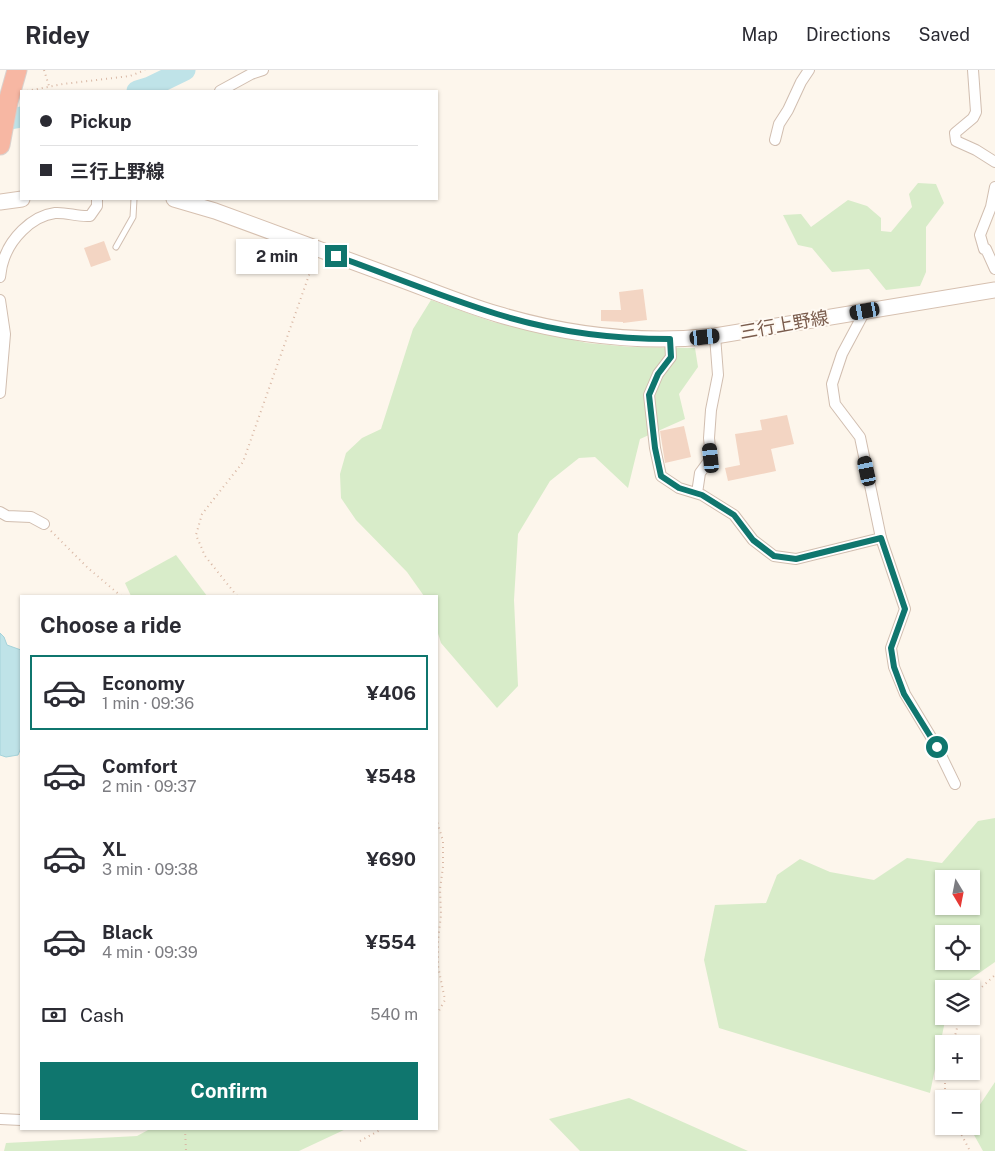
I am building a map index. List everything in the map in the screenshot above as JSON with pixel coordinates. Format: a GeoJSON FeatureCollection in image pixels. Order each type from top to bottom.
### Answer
{"type":"FeatureCollection","features":[{"type":"Feature","properties":{"kind":"highway"},"geometry":{"type":"LineString","coordinates":[[0,146],[8,102],[17,70]]}},
{"type":"Feature","properties":{"kind":"main road"},"geometry":{"type":"LineString","coordinates":[[0,202],[20,199]]}},
{"type":"Feature","properties":{"kind":"main road","name":"三行上野線"},"geometry":{"type":"LineString","coordinates":[[177,200],[215,211],[497,314],[565,331],[670,339],[715,336],[995,290]]}},
{"type":"Feature","properties":{"kind":"street"},"geometry":{"type":"LineString","coordinates":[[222,90],[251,74],[263,70]]}},
{"type":"Feature","properties":{"kind":"street"},"geometry":{"type":"LineString","coordinates":[[775,140],[779,124],[809,70]]}},
{"type":"Feature","properties":{"kind":"street"},"geometry":{"type":"LineString","coordinates":[[973,70],[976,112],[973,118],[955,133],[956,142],[976,150],[995,162]]}},
{"type":"Feature","properties":{"kind":"street"},"geometry":{"type":"LineString","coordinates":[[995,187],[991,207],[991,220],[980,235],[984,249],[986,249],[995,269]]}},
{"type":"Feature","properties":{"kind":"street"},"geometry":{"type":"LineString","coordinates":[[0,277],[3,261],[15,238],[34,221],[45,215],[57,213],[81,217],[90,216],[97,206],[97,200]]}},
{"type":"Feature","properties":{"kind":"street"},"geometry":{"type":"LineString","coordinates":[[0,300],[5,334],[0,393]]}},
{"type":"Feature","properties":{"kind":"street"},"geometry":{"type":"LineString","coordinates":[[865,311],[842,354],[832,384],[835,404],[860,437],[881,538],[905,609],[891,648],[894,667],[904,694],[937,747],[955,784]]}},
{"type":"Feature","properties":{"kind":"street"},"geometry":{"type":"LineString","coordinates":[[697,493],[700,473],[711,458],[709,438],[711,410],[718,374],[715,336]]}},
{"type":"Feature","properties":{"kind":"street"},"geometry":{"type":"LineString","coordinates":[[670,339],[671,357],[658,374],[649,395],[655,448],[661,476],[679,488],[702,495],[734,515],[753,540],[774,556],[796,559],[881,538]]}},
{"type":"Feature","properties":{"kind":"street"},"geometry":{"type":"LineString","coordinates":[[0,512],[7,516],[30,517],[44,524]]}},
{"type":"Feature","properties":{"kind":"street"},"geometry":{"type":"LineString","coordinates":[[0,1119],[20,1120]]}},
{"type":"Feature","properties":{"kind":"lane"},"geometry":{"type":"LineString","coordinates":[[116,246],[133,217],[134,200]]}},
{"type":"Feature","properties":{"kind":"path"},"geometry":{"type":"LineString","coordinates":[[44,70],[49,86]]}},
{"type":"Feature","properties":{"kind":"path"},"geometry":{"type":"LineString","coordinates":[[30,90],[130,76],[145,70]]}},
{"type":"Feature","properties":{"kind":"path"},"geometry":{"type":"LineString","coordinates":[[236,595],[205,556],[196,535],[202,514],[243,462],[318,249]]}},
{"type":"Feature","properties":{"kind":"path"},"geometry":{"type":"LineString","coordinates":[[44,524],[88,568],[120,595]]}},
{"type":"Feature","properties":{"kind":"path"},"geometry":{"type":"LineString","coordinates":[[438,825],[443,841],[438,966],[445,1000],[438,1012]]}},
{"type":"Feature","properties":{"kind":"path"},"geometry":{"type":"LineString","coordinates":[[980,989],[995,975]]}},
{"type":"Feature","properties":{"kind":"path"},"geometry":{"type":"LineString","coordinates":[[185,1130],[186,1151]]}},
{"type":"Feature","properties":{"kind":"path"},"geometry":{"type":"LineString","coordinates":[[360,1141],[380,1130]]}},
{"type":"Feature","properties":{"kind":"path"},"geometry":{"type":"LineString","coordinates":[[962,1135],[970,1151]]}},
{"type":"Feature","properties":{"kind":"green space"},"geometry":{"type":"Polygon","coordinates":[[[918,183],[936,184],[944,203],[926,227],[926,272],[920,286],[886,290],[869,269],[832,272],[812,248],[798,245],[783,215],[801,214],[811,227],[848,200],[867,206],[881,218],[881,231],[891,232],[912,207],[909,194],[918,183]]]}},
{"type":"Feature","properties":{"kind":"green space"},"geometry":{"type":"Polygon","coordinates":[[[431,300],[493,322],[587,343],[632,347],[695,348],[698,367],[679,394],[685,419],[640,439],[628,488],[595,457],[579,458],[550,481],[518,534],[514,600],[518,686],[497,708],[441,643],[438,633],[438,595],[423,595],[407,572],[356,520],[341,498],[340,474],[346,453],[362,438],[381,429],[413,329],[431,300]]]}},
{"type":"Feature","properties":{"kind":"green space"},"geometry":{"type":"Polygon","coordinates":[[[176,555],[206,595],[131,595],[125,583],[176,555]]]}},
{"type":"Feature","properties":{"kind":"green space"},"geometry":{"type":"Polygon","coordinates":[[[995,818],[995,962],[969,980],[935,980],[935,1025],[944,1025],[942,1035],[935,1035],[935,1069],[930,1093],[719,1028],[704,960],[715,905],[766,903],[777,875],[800,859],[830,872],[874,880],[907,858],[942,863],[978,821],[995,818]]]}},
{"type":"Feature","properties":{"kind":"green space"},"geometry":{"type":"Polygon","coordinates":[[[995,1082],[995,1151],[983,1151],[974,1135],[980,1135],[980,1104],[995,1082]]]}},
{"type":"Feature","properties":{"kind":"green space"},"geometry":{"type":"Polygon","coordinates":[[[629,1098],[748,1151],[580,1151],[549,1119],[629,1098]]]}},
{"type":"Feature","properties":{"kind":"green space"},"geometry":{"type":"Polygon","coordinates":[[[148,1130],[344,1130],[299,1151],[4,1151],[6,1143],[137,1136],[148,1130]]]}},
{"type":"Feature","properties":{"kind":"water"},"geometry":{"type":"Polygon","coordinates":[[[0,633],[7,645],[20,650],[20,750],[18,755],[6,757],[0,755],[0,633]]]}},
{"type":"Feature","properties":{"kind":"building"},"geometry":{"type":"Polygon","coordinates":[[[104,241],[111,260],[91,267],[84,248],[104,241]]]}},
{"type":"Feature","properties":{"kind":"building"},"geometry":{"type":"Polygon","coordinates":[[[643,289],[647,320],[623,323],[601,321],[601,310],[621,310],[619,292],[643,289]]]}},
{"type":"Feature","properties":{"kind":"building"},"geometry":{"type":"Polygon","coordinates":[[[787,415],[794,444],[771,449],[776,471],[728,481],[725,468],[740,465],[735,434],[762,430],[760,420],[787,415]]]}},
{"type":"Feature","properties":{"kind":"building"},"geometry":{"type":"Polygon","coordinates":[[[684,426],[691,457],[665,463],[660,431],[684,426]]]}},
{"type":"Feature","properties":{"kind":"waterway"},"geometry":{"type":"LineString","coordinates":[[140,90],[185,70]]}},
{"type":"Feature","properties":{"kind":"waterway"},"geometry":{"type":"LineString","coordinates":[[0,121],[20,117]]}},
{"type":"Feature","properties":{"kind":"route"},"geometry":{"type":"LineString","coordinates":[[336,256],[497,314],[539,325],[565,331],[648,339],[670,339],[671,357],[658,374],[649,395],[655,448],[661,476],[679,488],[702,495],[734,515],[753,540],[774,556],[796,559],[881,538],[905,609],[891,648],[894,667],[904,694],[937,747]]}}]}
